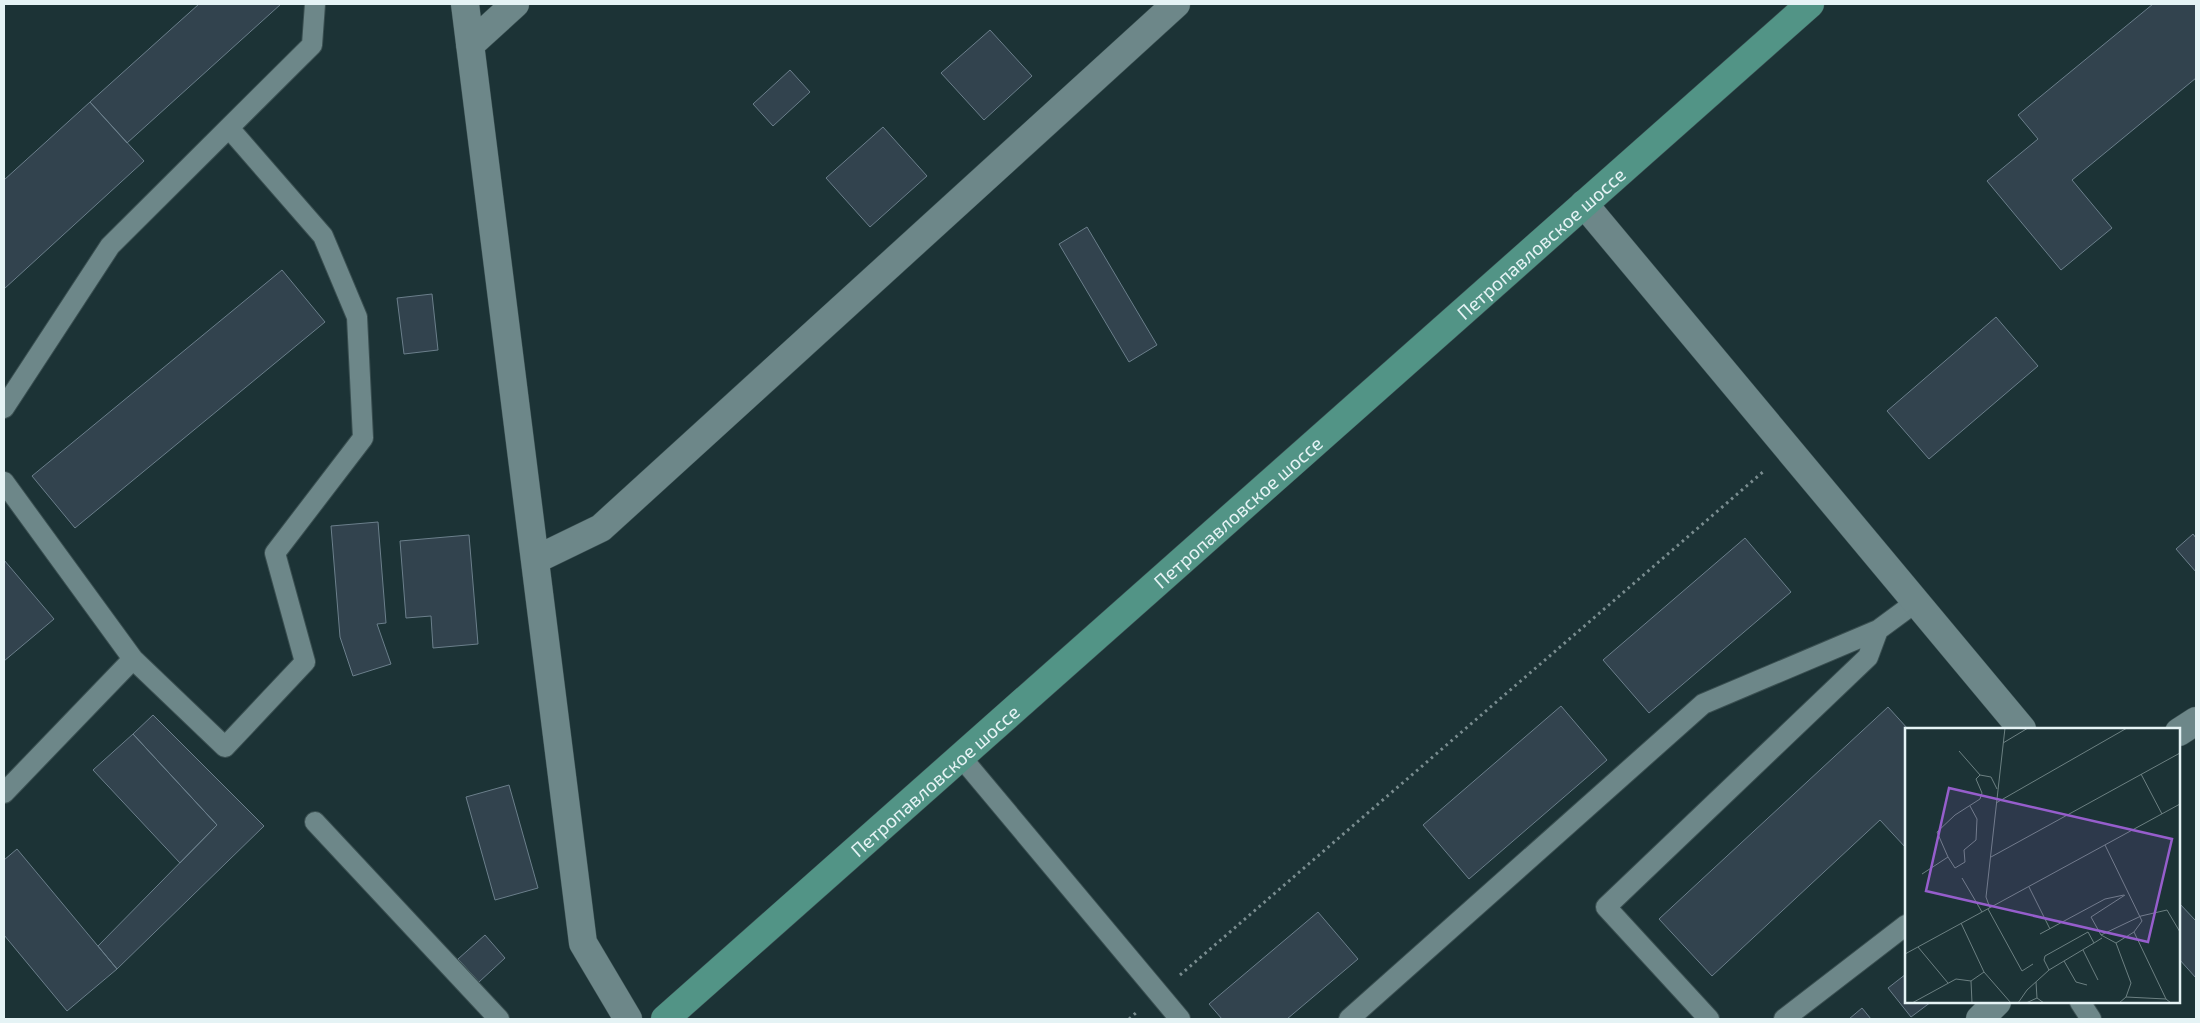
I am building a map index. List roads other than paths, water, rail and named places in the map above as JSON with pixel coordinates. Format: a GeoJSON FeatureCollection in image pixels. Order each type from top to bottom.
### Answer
{"type":"FeatureCollection","features":[{"type":"Feature","properties":{"kind":"main road","name":"Петропавловское шоссе"},"geometry":{"type":"LineString","coordinates":[[666,1019],[1810,4]]}},
{"type":"Feature","properties":{"kind":"street"},"geometry":{"type":"LineString","coordinates":[[465,4],[584,944],[628,1019]]}},
{"type":"Feature","properties":{"kind":"street"},"geometry":{"type":"LineString","coordinates":[[470,45],[515,4]]}},
{"type":"Feature","properties":{"kind":"street"},"geometry":{"type":"LineString","coordinates":[[535,560],[601,528],[1176,4]]}},
{"type":"Feature","properties":{"kind":"street"},"geometry":{"type":"LineString","coordinates":[[1584,204],[2021,728]]}},
{"type":"Feature","properties":{"kind":"street"},"geometry":{"type":"LineString","coordinates":[[2180,731],[2196,721]]}},
{"type":"Feature","properties":{"kind":"street"},"geometry":{"type":"LineString","coordinates":[[1980,1019],[1996,1003]]}},
{"type":"Feature","properties":{"kind":"lane"},"geometry":{"type":"LineString","coordinates":[[4,408],[110,246],[312,45],[315,4]]}},
{"type":"Feature","properties":{"kind":"lane"},"geometry":{"type":"LineString","coordinates":[[4,482],[133,659],[225,747],[305,662],[275,553],[363,438],[357,317],[323,236],[229,128]]}},
{"type":"Feature","properties":{"kind":"lane"},"geometry":{"type":"LineString","coordinates":[[1349,1019],[1704,704],[1878,630],[1916,602]]}},
{"type":"Feature","properties":{"kind":"lane"},"geometry":{"type":"LineString","coordinates":[[1709,1019],[1606,907],[1868,657],[1878,630]]}},
{"type":"Feature","properties":{"kind":"lane"},"geometry":{"type":"LineString","coordinates":[[4,793],[133,659]]}},
{"type":"Feature","properties":{"kind":"lane"},"geometry":{"type":"LineString","coordinates":[[961,757],[1180,1019]]}},
{"type":"Feature","properties":{"kind":"lane"},"geometry":{"type":"LineString","coordinates":[[315,822],[500,1019]]}},
{"type":"Feature","properties":{"kind":"lane"},"geometry":{"type":"LineString","coordinates":[[1784,1019],[1905,925]]}},
{"type":"Feature","properties":{"kind":"lane"},"geometry":{"type":"LineString","coordinates":[[2081,1003],[2091,1019]]}}]}
